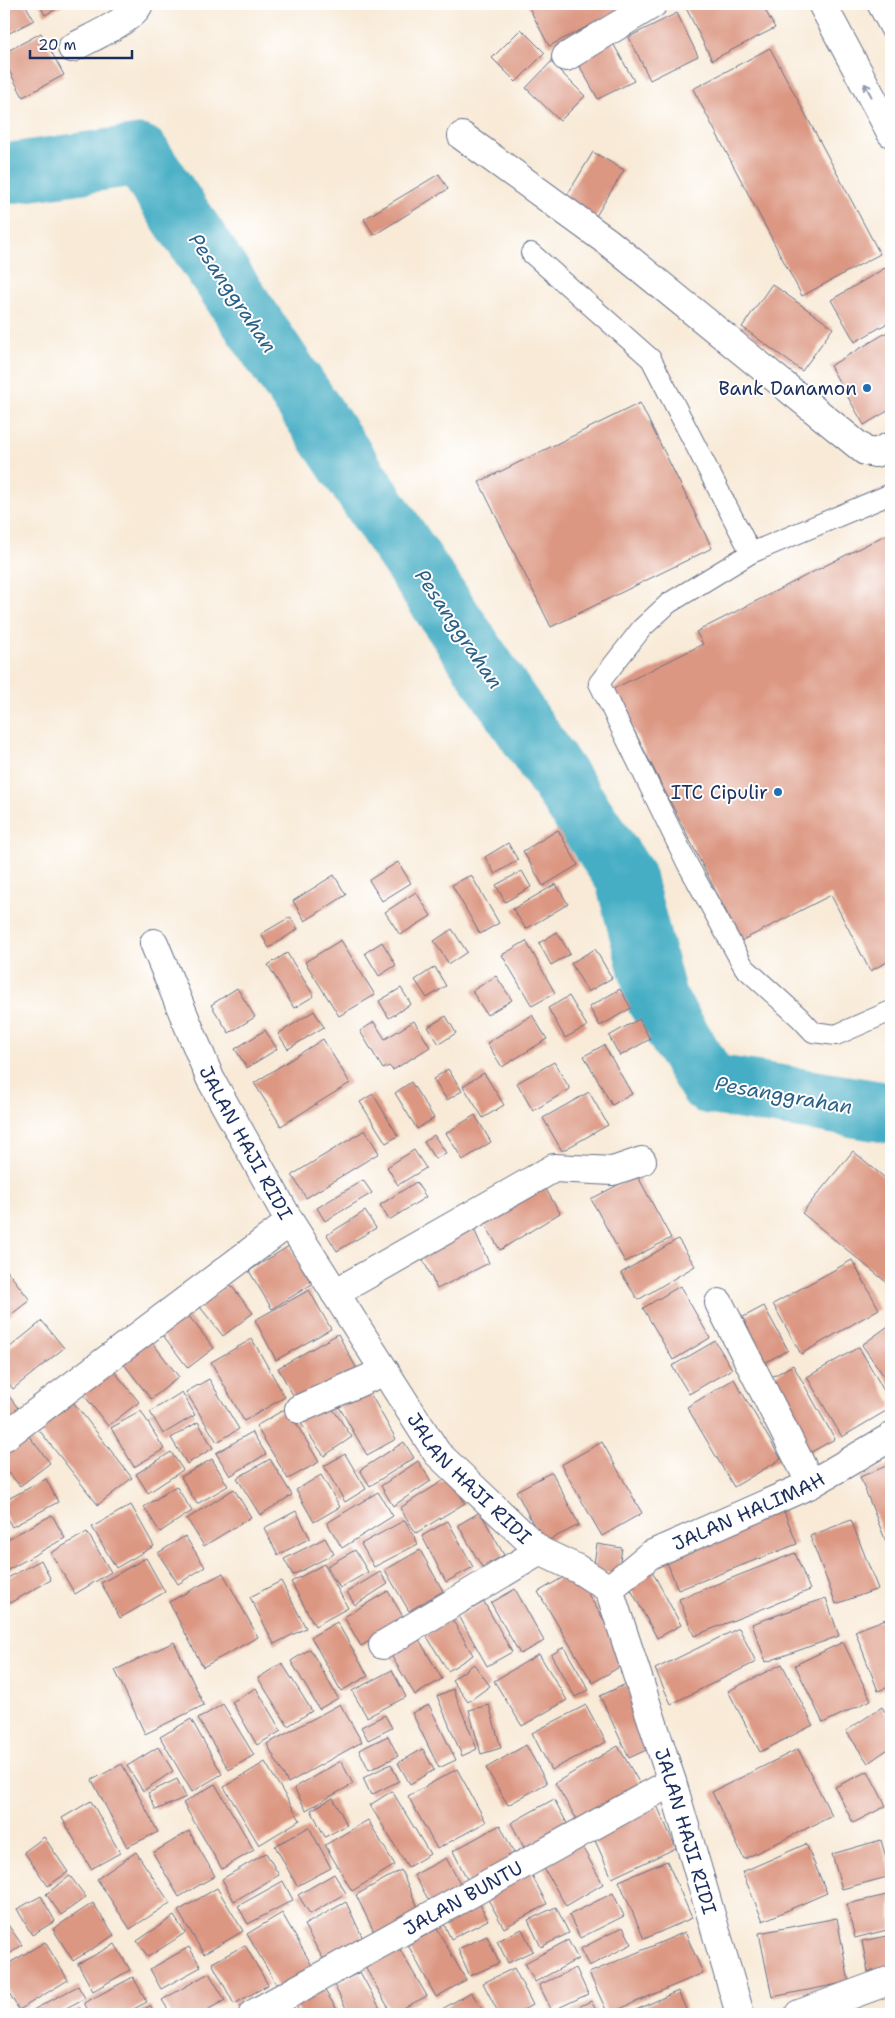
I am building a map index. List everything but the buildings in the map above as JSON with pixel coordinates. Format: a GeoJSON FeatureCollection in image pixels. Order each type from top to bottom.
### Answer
{"type":"FeatureCollection","features":[{"type":"Feature","properties":{"kind":"street"},"geometry":{"type":"LineString","coordinates":[[72,48],[120,23],[138,8],[139,4]]}},
{"type":"Feature","properties":{"kind":"street"},"geometry":{"type":"LineString","coordinates":[[566,56],[653,4]]}},
{"type":"Feature","properties":{"kind":"street"},"geometry":{"type":"LineString","coordinates":[[822,4],[891,132]]}},
{"type":"Feature","properties":{"kind":"street"},"geometry":{"type":"LineString","coordinates":[[462,136],[608,242],[865,451],[875,453],[891,446]]}},
{"type":"Feature","properties":{"kind":"street","name":"JALAN HAJI RIDI"},"geometry":{"type":"LineString","coordinates":[[154,943],[210,1078],[290,1222],[436,1453],[540,1551],[578,1569],[609,1589],[672,1782],[740,2014]]}},
{"type":"Feature","properties":{"kind":"street"},"geometry":{"type":"LineString","coordinates":[[335,1293],[554,1168],[613,1170],[642,1161]]}},
{"type":"Feature","properties":{"kind":"street"},"geometry":{"type":"LineString","coordinates":[[4,1437],[290,1222]]}},
{"type":"Feature","properties":{"kind":"street"},"geometry":{"type":"LineString","coordinates":[[719,1303],[811,1484]]}},
{"type":"Feature","properties":{"kind":"street"},"geometry":{"type":"LineString","coordinates":[[300,1410],[385,1371]]}},
{"type":"Feature","properties":{"kind":"street","name":"JALAN HALIMAH"},"geometry":{"type":"LineString","coordinates":[[609,1589],[650,1555],[811,1484],[891,1437]]}},
{"type":"Feature","properties":{"kind":"street"},"geometry":{"type":"LineString","coordinates":[[383,1645],[540,1551]]}},
{"type":"Feature","properties":{"kind":"street","name":"JALAN BUNTU"},"geometry":{"type":"LineString","coordinates":[[253,2014],[672,1782]]}},
{"type":"Feature","properties":{"kind":"street"},"geometry":{"type":"LineString","coordinates":[[799,2014],[891,1980]]}},
{"type":"Feature","properties":{"kind":"lane"},"geometry":{"type":"LineString","coordinates":[[877,4],[891,30]]}},
{"type":"Feature","properties":{"kind":"lane"},"geometry":{"type":"LineString","coordinates":[[531,252],[651,359],[751,553]]}},
{"type":"Feature","properties":{"kind":"lane"},"geometry":{"type":"LineString","coordinates":[[891,494],[751,553],[669,603],[642,628],[599,683],[688,865],[744,968],[813,1032],[836,1035],[891,1011]]}},
{"type":"Feature","properties":{"kind":"waterway","name":"Pesanggrahan"},"geometry":{"type":"LineString","coordinates":[[4,174],[140,155],[625,877],[657,1000],[709,1084],[891,1113]]}},
{"type":"Feature","properties":{"kind":"place","name":"Bank Danamon"},"geometry":{"type":"Point","coordinates":[867,388]}},
{"type":"Feature","properties":{"kind":"place","name":"ITC Cipulir"},"geometry":{"type":"Point","coordinates":[778,792]}}]}
